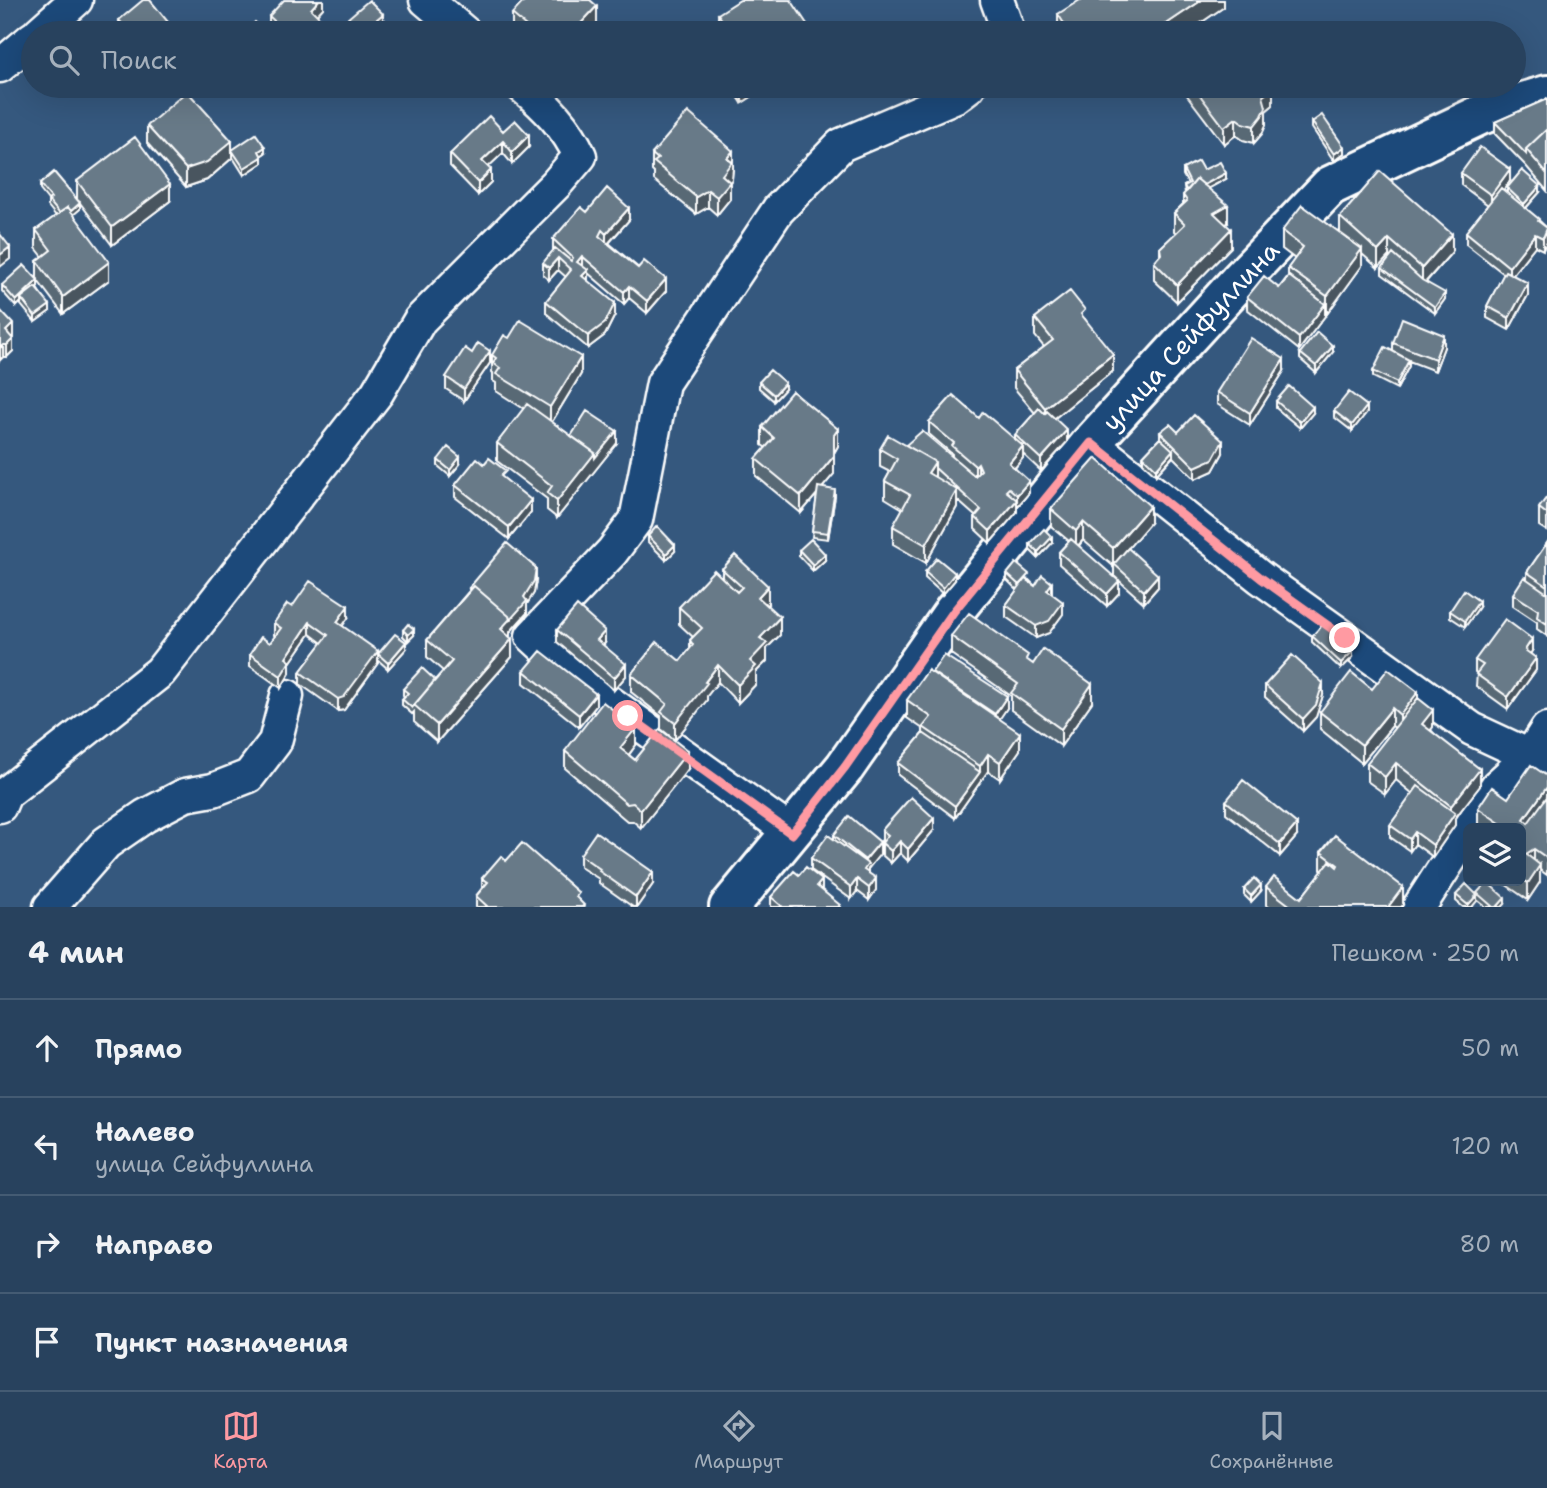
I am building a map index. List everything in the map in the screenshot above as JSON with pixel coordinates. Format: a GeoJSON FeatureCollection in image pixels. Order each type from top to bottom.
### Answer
{"type":"FeatureCollection","features":[{"type":"Feature","properties":{"kind":"street"},"geometry":{"type":"LineString","coordinates":[[52,21],[76,0]]}},
{"type":"Feature","properties":{"kind":"street"},"geometry":{"type":"LineString","coordinates":[[426,0],[451,21]]}},
{"type":"Feature","properties":{"kind":"street"},"geometry":{"type":"LineString","coordinates":[[997,0],[1005,21]]}},
{"type":"Feature","properties":{"kind":"street"},"geometry":{"type":"LineString","coordinates":[[0,65],[21,48]]}},
{"type":"Feature","properties":{"kind":"street","name":"улица Сейфуллина"},"geometry":{"type":"LineString","coordinates":[[729,907],[845,767],[954,611],[1091,443],[1330,186],[1480,116],[1547,95]]}},
{"type":"Feature","properties":{"kind":"street"},"geometry":{"type":"LineString","coordinates":[[2,799],[160,672],[289,510],[377,393],[420,320],[556,184],[580,156],[572,139],[547,107],[536,98]]}},
{"type":"Feature","properties":{"kind":"street"},"geometry":{"type":"LineString","coordinates":[[792,834],[584,684],[532,636],[612,552],[636,520],[663,383],[778,210],[841,145],[951,98]]}},
{"type":"Feature","properties":{"kind":"street"},"geometry":{"type":"LineString","coordinates":[[1091,443],[1261,578],[1472,729],[1539,767]]}},
{"type":"Feature","properties":{"kind":"street"},"geometry":{"type":"LineString","coordinates":[[50,907],[106,843],[145,816],[185,794],[213,790],[249,776],[275,742],[287,696]]}},
{"type":"Feature","properties":{"kind":"street"},"geometry":{"type":"LineString","coordinates":[[1539,767],[1547,729]]}},
{"type":"Feature","properties":{"kind":"street"},"geometry":{"type":"LineString","coordinates":[[1473,823],[1497,786],[1539,767]]}},
{"type":"Feature","properties":{"kind":"street"},"geometry":{"type":"LineString","coordinates":[[1419,907],[1463,838]]}},
{"type":"Feature","properties":{"kind":"building"},"geometry":{"type":"Polygon","coordinates":[[[143,0],[150,0],[167,21],[120,21],[143,0]]]}},
{"type":"Feature","properties":{"kind":"building"},"geometry":{"type":"Polygon","coordinates":[[[284,0],[319,0],[311,9],[321,19],[319,21],[274,21],[269,16],[284,0]]]}},
{"type":"Feature","properties":{"kind":"building"},"geometry":{"type":"Polygon","coordinates":[[[369,0],[383,14],[375,21],[345,21],[369,0]]]}},
{"type":"Feature","properties":{"kind":"building"},"geometry":{"type":"Polygon","coordinates":[[[525,0],[590,0],[597,6],[583,21],[520,21],[512,14],[525,0]]]}},
{"type":"Feature","properties":{"kind":"building"},"geometry":{"type":"Polygon","coordinates":[[[740,0],[791,0],[805,21],[723,21],[718,14],[740,0]]]}},
{"type":"Feature","properties":{"kind":"building"},"geometry":{"type":"Polygon","coordinates":[[[1080,0],[1202,0],[1171,21],[1062,21],[1058,14],[1080,0]]]}},
{"type":"Feature","properties":{"kind":"building"},"geometry":{"type":"Polygon","coordinates":[[[179,98],[193,98],[232,141],[207,162],[186,169],[147,126],[179,98]]]}},
{"type":"Feature","properties":{"kind":"building"},"geometry":{"type":"Polygon","coordinates":[[[1202,98],[1264,98],[1266,107],[1254,126],[1236,118],[1224,127],[1202,98]]]}},
{"type":"Feature","properties":{"kind":"building"},"geometry":{"type":"Polygon","coordinates":[[[1547,99],[1547,129],[1526,149],[1526,154],[1495,122],[1547,99]]]}},
{"type":"Feature","properties":{"kind":"building"},"geometry":{"type":"Polygon","coordinates":[[[688,112],[733,151],[727,158],[732,162],[722,175],[730,182],[717,197],[708,190],[696,197],[654,162],[658,159],[652,154],[688,112]]]}},
{"type":"Feature","properties":{"kind":"building"},"geometry":{"type":"Polygon","coordinates":[[[1322,115],[1344,147],[1334,154],[1312,122],[1322,115]]]}},
{"type":"Feature","properties":{"kind":"building"},"geometry":{"type":"Polygon","coordinates":[[[489,116],[503,131],[515,120],[529,135],[512,152],[503,141],[482,161],[491,170],[478,183],[450,154],[489,116]]]}},
{"type":"Feature","properties":{"kind":"building"},"geometry":{"type":"Polygon","coordinates":[[[1547,129],[1547,174],[1526,149],[1547,129]]]}},
{"type":"Feature","properties":{"kind":"building"},"geometry":{"type":"Polygon","coordinates":[[[256,134],[265,147],[259,151],[262,157],[244,168],[232,150],[256,134]]]}},
{"type":"Feature","properties":{"kind":"building"},"geometry":{"type":"Polygon","coordinates":[[[135,137],[170,184],[112,227],[77,181],[135,137]]]}},
{"type":"Feature","properties":{"kind":"building"},"geometry":{"type":"Polygon","coordinates":[[[1480,147],[1510,169],[1491,195],[1461,173],[1480,147]]]}},
{"type":"Feature","properties":{"kind":"building"},"geometry":{"type":"Polygon","coordinates":[[[1198,161],[1203,170],[1220,162],[1226,173],[1204,185],[1197,179],[1187,191],[1184,186],[1190,183],[1183,169],[1198,161]]]}},
{"type":"Feature","properties":{"kind":"building"},"geometry":{"type":"Polygon","coordinates":[[[1522,170],[1540,186],[1524,204],[1507,188],[1522,170]]]}},
{"type":"Feature","properties":{"kind":"building"},"geometry":{"type":"Polygon","coordinates":[[[1380,171],[1452,234],[1422,268],[1389,239],[1378,251],[1340,217],[1380,171]]]}},
{"type":"Feature","properties":{"kind":"building"},"geometry":{"type":"Polygon","coordinates":[[[54,172],[80,203],[71,211],[68,207],[59,213],[40,184],[54,172]]]}},
{"type":"Feature","properties":{"kind":"building"},"geometry":{"type":"Polygon","coordinates":[[[1197,179],[1228,205],[1214,213],[1231,229],[1177,285],[1154,262],[1161,254],[1160,248],[1185,224],[1174,213],[1187,201],[1183,195],[1197,179]]]}},
{"type":"Feature","properties":{"kind":"building"},"geometry":{"type":"Polygon","coordinates":[[[607,188],[629,208],[606,234],[602,230],[599,236],[638,268],[644,261],[666,279],[647,301],[629,286],[624,292],[582,256],[577,262],[588,270],[582,276],[615,303],[605,323],[588,336],[546,301],[571,270],[558,258],[549,268],[543,263],[555,248],[571,261],[573,258],[553,239],[581,207],[587,212],[607,188]]]}},
{"type":"Feature","properties":{"kind":"building"},"geometry":{"type":"Polygon","coordinates":[[[1501,188],[1547,228],[1543,238],[1535,234],[1509,267],[1466,232],[1501,188]]]}},
{"type":"Feature","properties":{"kind":"building"},"geometry":{"type":"Polygon","coordinates":[[[1302,205],[1362,249],[1327,296],[1288,268],[1303,247],[1282,231],[1302,205]]]}},
{"type":"Feature","properties":{"kind":"building"},"geometry":{"type":"Polygon","coordinates":[[[68,207],[109,262],[63,297],[37,261],[51,250],[36,230],[68,207]]]}},
{"type":"Feature","properties":{"kind":"building"},"geometry":{"type":"Polygon","coordinates":[[[0,234],[10,247],[0,255],[0,234]]]}},
{"type":"Feature","properties":{"kind":"building"},"geometry":{"type":"Polygon","coordinates":[[[1393,254],[1422,280],[1445,293],[1435,307],[1382,268],[1393,254]]]}},
{"type":"Feature","properties":{"kind":"building"},"geometry":{"type":"Polygon","coordinates":[[[24,265],[38,280],[16,301],[2,285],[24,265]]]}},
{"type":"Feature","properties":{"kind":"building"},"geometry":{"type":"Polygon","coordinates":[[[1505,271],[1528,283],[1509,318],[1487,306],[1505,271]]]}},
{"type":"Feature","properties":{"kind":"building"},"geometry":{"type":"Polygon","coordinates":[[[1264,276],[1279,288],[1289,276],[1325,304],[1299,338],[1247,297],[1264,276]]]}},
{"type":"Feature","properties":{"kind":"building"},"geometry":{"type":"Polygon","coordinates":[[[35,287],[50,305],[35,316],[21,298],[35,287]]]}},
{"type":"Feature","properties":{"kind":"building"},"geometry":{"type":"Polygon","coordinates":[[[1070,291],[1085,310],[1081,314],[1113,354],[1045,408],[1014,370],[1053,340],[1035,318],[1070,291]]]}},
{"type":"Feature","properties":{"kind":"building"},"geometry":{"type":"Polygon","coordinates":[[[0,310],[13,324],[6,331],[13,339],[0,348],[0,310]]]}},
{"type":"Feature","properties":{"kind":"building"},"geometry":{"type":"Polygon","coordinates":[[[1402,318],[1444,335],[1435,359],[1393,343],[1402,318]]]}},
{"type":"Feature","properties":{"kind":"building"},"geometry":{"type":"Polygon","coordinates":[[[520,320],[581,357],[550,407],[496,374],[500,368],[493,363],[496,358],[492,355],[504,335],[509,338],[520,320]]]}},
{"type":"Feature","properties":{"kind":"building"},"geometry":{"type":"Polygon","coordinates":[[[1317,332],[1333,346],[1316,366],[1300,353],[1317,332]]]}},
{"type":"Feature","properties":{"kind":"building"},"geometry":{"type":"Polygon","coordinates":[[[1251,338],[1284,359],[1250,413],[1217,392],[1251,338]]]}},
{"type":"Feature","properties":{"kind":"building"},"geometry":{"type":"Polygon","coordinates":[[[478,343],[490,351],[464,389],[446,377],[465,348],[472,353],[478,343]]]}},
{"type":"Feature","properties":{"kind":"building"},"geometry":{"type":"Polygon","coordinates":[[[1385,347],[1409,360],[1397,383],[1373,371],[1385,347]]]}},
{"type":"Feature","properties":{"kind":"building"},"geometry":{"type":"Polygon","coordinates":[[[770,370],[785,383],[774,395],[759,382],[770,370]]]}},
{"type":"Feature","properties":{"kind":"building"},"geometry":{"type":"Polygon","coordinates":[[[1289,386],[1313,407],[1300,422],[1276,401],[1289,386]]]}},
{"type":"Feature","properties":{"kind":"building"},"geometry":{"type":"Polygon","coordinates":[[[792,391],[838,429],[834,435],[834,456],[801,496],[756,459],[774,438],[762,427],[792,391]]]}},
{"type":"Feature","properties":{"kind":"building"},"geometry":{"type":"Polygon","coordinates":[[[1349,392],[1367,406],[1352,425],[1334,411],[1349,392]]]}},
{"type":"Feature","properties":{"kind":"building"},"geometry":{"type":"Polygon","coordinates":[[[953,395],[979,418],[983,412],[1023,446],[1009,463],[1029,481],[1017,495],[1009,488],[1006,491],[1017,500],[990,531],[975,517],[981,510],[935,468],[935,462],[906,445],[922,431],[975,476],[981,470],[978,463],[975,466],[952,446],[954,443],[929,422],[953,395]]]}},
{"type":"Feature","properties":{"kind":"building"},"geometry":{"type":"Polygon","coordinates":[[[527,404],[595,453],[557,501],[547,493],[552,486],[497,443],[527,404]]]}},
{"type":"Feature","properties":{"kind":"building"},"geometry":{"type":"Polygon","coordinates":[[[1039,408],[1045,414],[1047,411],[1067,430],[1041,459],[1015,435],[1039,408]]]}},
{"type":"Feature","properties":{"kind":"building"},"geometry":{"type":"Polygon","coordinates":[[[587,411],[617,431],[595,458],[595,453],[571,436],[587,411]]]}},
{"type":"Feature","properties":{"kind":"building"},"geometry":{"type":"Polygon","coordinates":[[[1194,415],[1223,441],[1213,459],[1195,467],[1160,432],[1170,424],[1178,432],[1194,415]]]}},
{"type":"Feature","properties":{"kind":"building"},"geometry":{"type":"Polygon","coordinates":[[[888,435],[935,462],[928,473],[957,490],[926,545],[893,526],[910,495],[885,481],[897,459],[880,449],[888,435]]]}},
{"type":"Feature","properties":{"kind":"building"},"geometry":{"type":"Polygon","coordinates":[[[1160,438],[1173,450],[1156,469],[1143,456],[1160,438]]]}},
{"type":"Feature","properties":{"kind":"building"},"geometry":{"type":"Polygon","coordinates":[[[448,447],[460,457],[450,470],[438,460],[448,447]]]}},
{"type":"Feature","properties":{"kind":"building"},"geometry":{"type":"Polygon","coordinates":[[[477,458],[484,464],[489,458],[506,471],[501,476],[531,500],[509,527],[455,485],[477,458]]]}},
{"type":"Feature","properties":{"kind":"building"},"geometry":{"type":"Polygon","coordinates":[[[1096,458],[1150,506],[1113,548],[1083,522],[1076,531],[1051,509],[1096,458]]]}},
{"type":"Feature","properties":{"kind":"building"},"geometry":{"type":"Polygon","coordinates":[[[818,487],[835,490],[828,533],[812,531],[818,487]]]}},
{"type":"Feature","properties":{"kind":"building"},"geometry":{"type":"Polygon","coordinates":[[[1547,497],[1547,514],[1539,508],[1547,497]]]}},
{"type":"Feature","properties":{"kind":"building"},"geometry":{"type":"Polygon","coordinates":[[[657,526],[675,545],[666,554],[648,536],[657,526]]]}},
{"type":"Feature","properties":{"kind":"building"},"geometry":{"type":"Polygon","coordinates":[[[1044,529],[1052,537],[1038,552],[1030,544],[1044,529]]]}},
{"type":"Feature","properties":{"kind":"building"},"geometry":{"type":"Polygon","coordinates":[[[811,539],[825,554],[813,565],[799,550],[811,539]]]}},
{"type":"Feature","properties":{"kind":"building"},"geometry":{"type":"Polygon","coordinates":[[[1071,539],[1119,581],[1107,594],[1059,552],[1071,539]]]}},
{"type":"Feature","properties":{"kind":"building"},"geometry":{"type":"Polygon","coordinates":[[[507,543],[536,568],[534,581],[524,597],[527,601],[510,620],[509,616],[474,586],[469,588],[507,543]]]}},
{"type":"Feature","properties":{"kind":"building"},"geometry":{"type":"Polygon","coordinates":[[[1547,543],[1547,586],[1527,572],[1547,543]]]}},
{"type":"Feature","properties":{"kind":"building"},"geometry":{"type":"Polygon","coordinates":[[[1128,548],[1158,575],[1144,591],[1114,564],[1128,548]]]}},
{"type":"Feature","properties":{"kind":"building"},"geometry":{"type":"Polygon","coordinates":[[[735,555],[768,586],[758,597],[780,617],[760,638],[767,643],[750,661],[756,666],[738,685],[718,665],[675,723],[661,712],[667,704],[631,674],[657,642],[680,661],[693,645],[690,640],[702,628],[679,607],[714,570],[737,592],[742,587],[722,569],[735,555]]]}},
{"type":"Feature","properties":{"kind":"building"},"geometry":{"type":"Polygon","coordinates":[[[937,558],[955,573],[943,588],[925,572],[937,558]]]}},
{"type":"Feature","properties":{"kind":"building"},"geometry":{"type":"Polygon","coordinates":[[[1016,563],[1029,574],[1019,585],[1007,574],[1016,563]]]}},
{"type":"Feature","properties":{"kind":"building"},"geometry":{"type":"Polygon","coordinates":[[[1042,575],[1052,583],[1047,590],[1063,602],[1049,621],[1036,626],[1006,605],[1025,579],[1035,586],[1042,575]]]}},
{"type":"Feature","properties":{"kind":"building"},"geometry":{"type":"Polygon","coordinates":[[[1524,577],[1547,593],[1547,624],[1537,617],[1538,610],[1513,594],[1524,577]]]}},
{"type":"Feature","properties":{"kind":"building"},"geometry":{"type":"Polygon","coordinates":[[[310,581],[348,606],[337,622],[378,651],[344,697],[338,699],[300,672],[328,635],[310,622],[286,658],[290,661],[281,676],[250,654],[261,637],[270,643],[281,628],[274,623],[287,604],[292,607],[310,581]]]}},
{"type":"Feature","properties":{"kind":"building"},"geometry":{"type":"Polygon","coordinates":[[[474,586],[509,616],[510,619],[501,629],[512,639],[437,725],[414,705],[452,661],[427,640],[474,586]]]}},
{"type":"Feature","properties":{"kind":"building"},"geometry":{"type":"Polygon","coordinates":[[[1464,590],[1479,601],[1465,621],[1450,611],[1464,590]]]}},
{"type":"Feature","properties":{"kind":"building"},"geometry":{"type":"Polygon","coordinates":[[[577,606],[605,631],[597,640],[626,664],[614,678],[557,630],[577,606]]]}},
{"type":"Feature","properties":{"kind":"building"},"geometry":{"type":"Polygon","coordinates":[[[969,613],[1028,655],[1026,659],[1033,664],[1043,649],[1092,684],[1061,729],[1011,693],[1018,684],[951,636],[969,613]]]}},
{"type":"Feature","properties":{"kind":"building"},"geometry":{"type":"Polygon","coordinates":[[[1505,619],[1532,639],[1525,650],[1536,658],[1508,697],[1476,674],[1483,665],[1475,660],[1505,619]]]}},
{"type":"Feature","properties":{"kind":"building"},"geometry":{"type":"Polygon","coordinates":[[[408,624],[414,629],[408,635],[403,630],[408,624]]]}},
{"type":"Feature","properties":{"kind":"building"},"geometry":{"type":"Polygon","coordinates":[[[1323,624],[1353,651],[1341,663],[1312,636],[1323,624]]]}},
{"type":"Feature","properties":{"kind":"building"},"geometry":{"type":"Polygon","coordinates":[[[395,634],[406,642],[388,663],[378,654],[395,634]]]}},
{"type":"Feature","properties":{"kind":"building"},"geometry":{"type":"Polygon","coordinates":[[[541,651],[596,694],[579,715],[524,671],[541,651]]]}},
{"type":"Feature","properties":{"kind":"building"},"geometry":{"type":"Polygon","coordinates":[[[944,655],[1007,696],[995,714],[932,672],[944,655]]]}},
{"type":"Feature","properties":{"kind":"building"},"geometry":{"type":"Polygon","coordinates":[[[1292,655],[1323,683],[1316,705],[1303,719],[1265,685],[1292,655]]]}},
{"type":"Feature","properties":{"kind":"building"},"geometry":{"type":"Polygon","coordinates":[[[422,668],[435,680],[412,708],[402,699],[408,693],[403,689],[422,668]]]}},
{"type":"Feature","properties":{"kind":"building"},"geometry":{"type":"Polygon","coordinates":[[[1388,669],[1418,692],[1400,715],[1392,708],[1362,745],[1320,712],[1351,672],[1372,689],[1388,669]]]}},
{"type":"Feature","properties":{"kind":"building"},"geometry":{"type":"Polygon","coordinates":[[[928,670],[1020,733],[1000,762],[988,754],[980,766],[923,727],[931,717],[907,700],[928,670]]]}},
{"type":"Feature","properties":{"kind":"building"},"geometry":{"type":"Polygon","coordinates":[[[1418,698],[1433,710],[1422,724],[1480,769],[1451,806],[1396,763],[1385,777],[1367,763],[1418,698]]]}},
{"type":"Feature","properties":{"kind":"building"},"geometry":{"type":"Polygon","coordinates":[[[603,702],[636,728],[620,748],[635,760],[660,729],[688,751],[641,810],[633,803],[627,804],[565,751],[603,702]]]}},
{"type":"Feature","properties":{"kind":"building"},"geometry":{"type":"Polygon","coordinates":[[[923,733],[980,772],[955,806],[898,763],[923,733]]]}},
{"type":"Feature","properties":{"kind":"building"},"geometry":{"type":"Polygon","coordinates":[[[1531,765],[1547,776],[1547,787],[1524,819],[1528,823],[1547,799],[1547,858],[1534,849],[1526,854],[1526,823],[1500,823],[1478,808],[1492,787],[1508,798],[1531,765]]]}},
{"type":"Feature","properties":{"kind":"building"},"geometry":{"type":"Polygon","coordinates":[[[1243,780],[1297,824],[1280,844],[1226,801],[1243,780]]]}},
{"type":"Feature","properties":{"kind":"building"},"geometry":{"type":"Polygon","coordinates":[[[1418,786],[1455,813],[1433,845],[1415,832],[1410,839],[1390,825],[1418,786]]]}},
{"type":"Feature","properties":{"kind":"building"},"geometry":{"type":"Polygon","coordinates":[[[911,797],[934,818],[908,849],[900,841],[891,851],[882,843],[888,835],[882,830],[911,797]]]}},
{"type":"Feature","properties":{"kind":"building"},"geometry":{"type":"Polygon","coordinates":[[[849,816],[880,842],[865,860],[834,835],[849,816]]]}},
{"type":"Feature","properties":{"kind":"building"},"geometry":{"type":"Polygon","coordinates":[[[596,832],[653,872],[636,897],[580,855],[596,832]]]}},
{"type":"Feature","properties":{"kind":"building"},"geometry":{"type":"Polygon","coordinates":[[[828,835],[868,864],[864,870],[876,878],[869,888],[857,879],[851,887],[811,858],[828,835]]]}},
{"type":"Feature","properties":{"kind":"building"},"geometry":{"type":"Polygon","coordinates":[[[1335,835],[1403,887],[1388,907],[1292,907],[1266,887],[1274,877],[1301,898],[1330,861],[1337,867],[1338,865],[1321,852],[1335,835]]]}},
{"type":"Feature","properties":{"kind":"building"},"geometry":{"type":"Polygon","coordinates":[[[522,843],[579,893],[576,897],[584,905],[582,907],[488,907],[476,896],[488,882],[482,878],[501,856],[506,861],[522,843]]]}},
{"type":"Feature","properties":{"kind":"building"},"geometry":{"type":"Polygon","coordinates":[[[1526,854],[1540,865],[1528,883],[1526,882],[1526,854]]]}},
{"type":"Feature","properties":{"kind":"building"},"geometry":{"type":"Polygon","coordinates":[[[806,867],[822,880],[817,886],[840,905],[838,907],[783,907],[771,897],[794,871],[799,875],[806,867]]]}},
{"type":"Feature","properties":{"kind":"building"},"geometry":{"type":"Polygon","coordinates":[[[1254,878],[1261,885],[1251,896],[1244,889],[1254,878]]]}},
{"type":"Feature","properties":{"kind":"building"},"geometry":{"type":"Polygon","coordinates":[[[1464,886],[1468,886],[1477,895],[1468,905],[1456,895],[1464,886]]]}},
{"type":"Feature","properties":{"kind":"building"},"geometry":{"type":"Polygon","coordinates":[[[1483,886],[1492,886],[1505,898],[1497,907],[1493,907],[1477,893],[1483,886]]]}},
{"type":"Feature","properties":{"kind":"route"},"geometry":{"type":"LineString","coordinates":[[628,716],[792,834],[845,767],[954,611],[1091,443],[1261,578],[1345,638]]}}]}
